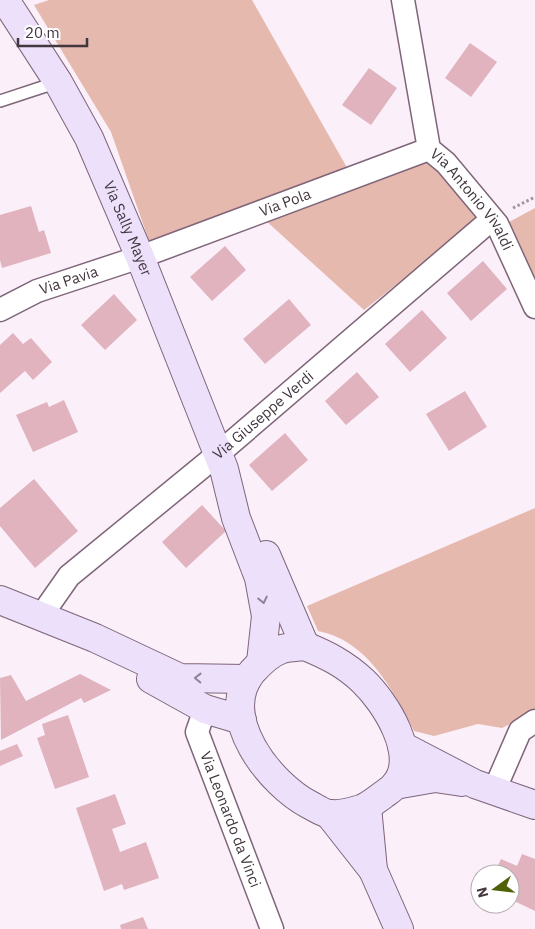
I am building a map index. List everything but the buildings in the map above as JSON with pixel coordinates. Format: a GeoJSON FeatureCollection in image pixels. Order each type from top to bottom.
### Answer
{"type":"FeatureCollection","features":[{"type":"Feature","properties":{"kind":"main road","name":"Via Sally Mayer"},"geometry":{"type":"LineString","coordinates":[[5,0],[58,82],[89,138],[140,257],[221,462],[236,518],[258,578],[266,616],[254,671]]}},
{"type":"Feature","properties":{"kind":"main road","name":"Via Sally Mayer"},"geometry":{"type":"LineString","coordinates":[[221,462],[250,508],[266,556],[305,646]]}},
{"type":"Feature","properties":{"kind":"main road"},"geometry":{"type":"LineString","coordinates":[[0,600],[119,649],[180,678],[254,671]]}},
{"type":"Feature","properties":{"kind":"main road"},"geometry":{"type":"LineString","coordinates":[[329,814],[347,813],[367,807],[395,785],[404,765],[402,746],[389,713],[364,682],[336,659],[305,646],[282,649],[254,671],[240,698],[242,720],[250,745],[267,770],[294,797],[329,814],[373,870],[399,929]]}},
{"type":"Feature","properties":{"kind":"main road"},"geometry":{"type":"LineString","coordinates":[[119,649],[152,680],[205,709],[242,720]]}},
{"type":"Feature","properties":{"kind":"main road"},"geometry":{"type":"LineString","coordinates":[[402,746],[485,787],[535,806]]}},
{"type":"Feature","properties":{"kind":"main road"},"geometry":{"type":"LineString","coordinates":[[395,785],[435,778],[485,787]]}},
{"type":"Feature","properties":{"kind":"main road"},"geometry":{"type":"LineString","coordinates":[[367,807],[373,870]]}},
{"type":"Feature","properties":{"kind":"street","name":"Via Antonio Vivaldi"},"geometry":{"type":"LineString","coordinates":[[403,0],[429,149],[446,163],[492,219],[535,307]]}},
{"type":"Feature","properties":{"kind":"street","name":"Via Pola"},"geometry":{"type":"LineString","coordinates":[[140,257],[429,149]]}},
{"type":"Feature","properties":{"kind":"street","name":"Via Giuseppe Verdi"},"geometry":{"type":"LineString","coordinates":[[41,616],[69,576],[221,462],[492,219]]}},
{"type":"Feature","properties":{"kind":"street","name":"Via Pavia"},"geometry":{"type":"LineString","coordinates":[[0,310],[37,291],[140,257]]}},
{"type":"Feature","properties":{"kind":"street","name":"Via Leonardo da Vinci"},"geometry":{"type":"LineString","coordinates":[[205,709],[197,732],[272,929]]}},
{"type":"Feature","properties":{"kind":"street"},"geometry":{"type":"LineString","coordinates":[[485,787],[520,731],[535,722]]}},
{"type":"Feature","properties":{"kind":"lane"},"geometry":{"type":"LineString","coordinates":[[0,101],[58,82]]}},
{"type":"Feature","properties":{"kind":"shaded area"},"geometry":{"type":"Polygon","coordinates":[[[49,0],[252,0],[358,187],[426,159],[483,217],[364,310],[264,219],[156,261],[111,132],[34,5],[49,0]]]}},
{"type":"Feature","properties":{"kind":"shaded area"},"geometry":{"type":"Polygon","coordinates":[[[535,208],[535,291],[509,222],[535,208]]]}},
{"type":"Feature","properties":{"kind":"shaded area"},"geometry":{"type":"Polygon","coordinates":[[[535,508],[535,712],[502,728],[478,724],[434,736],[414,731],[397,699],[376,669],[351,645],[335,636],[318,631],[307,606],[535,508]]]}}]}
